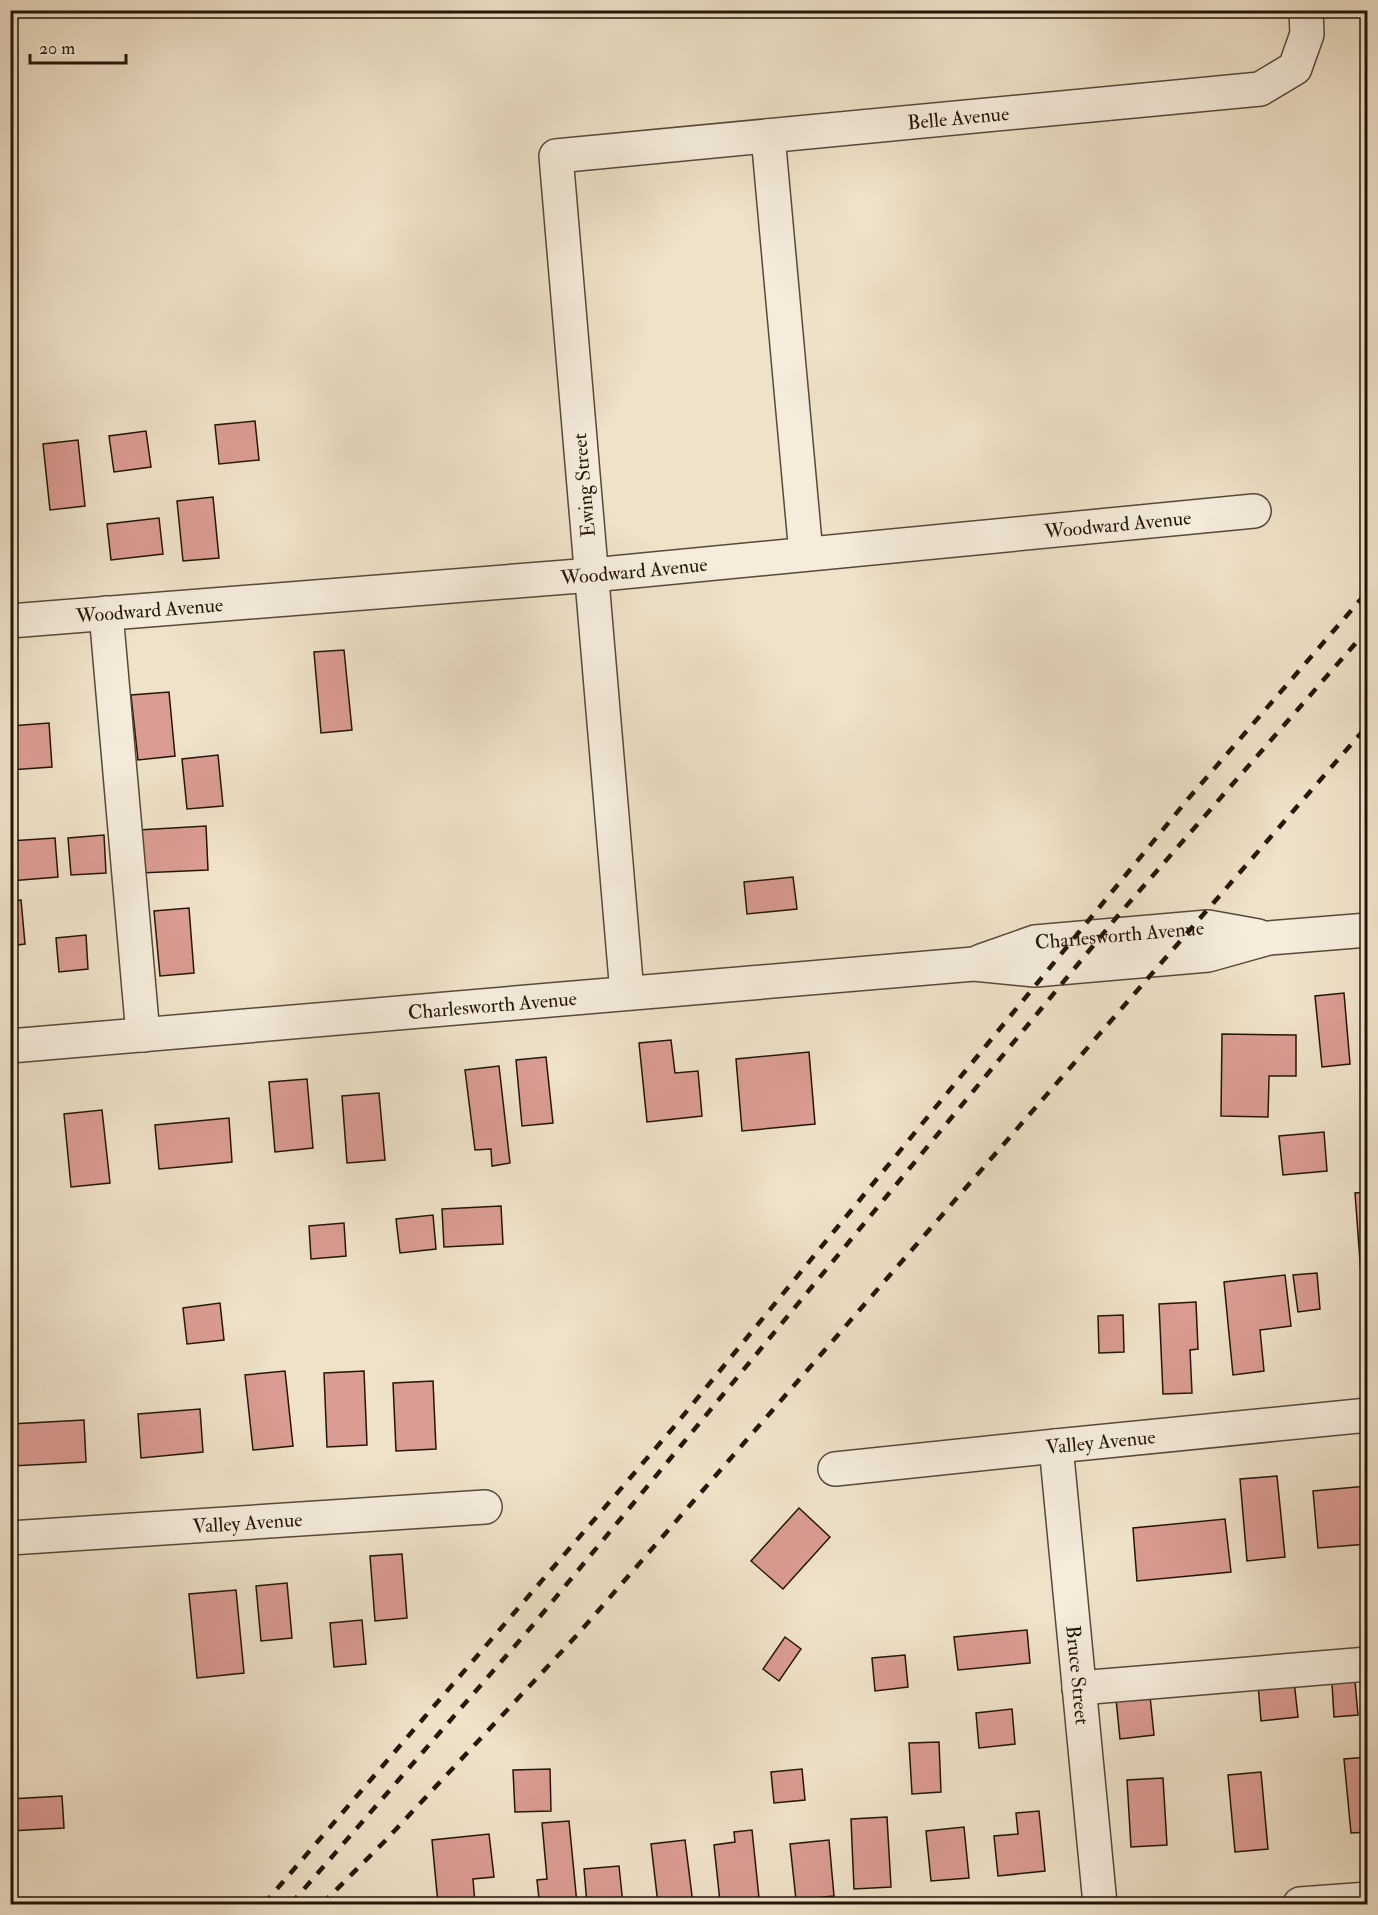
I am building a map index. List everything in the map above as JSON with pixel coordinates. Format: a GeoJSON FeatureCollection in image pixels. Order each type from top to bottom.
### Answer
{"type":"FeatureCollection","features":[{"type":"Feature","properties":{"kind":"street","name":"Belle Avenue"},"geometry":{"type":"LineString","coordinates":[[556,156],[1260,89],[1295,68],[1307,34],[1306,10]]}},
{"type":"Feature","properties":{"kind":"street"},"geometry":{"type":"LineString","coordinates":[[768,136],[806,554]]}},
{"type":"Feature","properties":{"kind":"street","name":"Ewing Street"},"geometry":{"type":"LineString","coordinates":[[556,156],[627,993]]}},
{"type":"Feature","properties":{"kind":"street","name":"Woodward Avenue"},"geometry":{"type":"LineString","coordinates":[[10,621],[592,575],[1254,511]]}},
{"type":"Feature","properties":{"kind":"street"},"geometry":{"type":"LineString","coordinates":[[106,614],[143,1035]]}},
{"type":"Feature","properties":{"kind":"street","name":"Charlesworth Avenue"},"geometry":{"type":"LineString","coordinates":[[10,1046],[974,964],[1035,942],[1208,927],[1269,938],[1368,930]]}},
{"type":"Feature","properties":{"kind":"street","name":"Valley Avenue"},"geometry":{"type":"LineString","coordinates":[[835,1469],[1368,1415]]}},
{"type":"Feature","properties":{"kind":"street","name":"Bruce Street"},"geometry":{"type":"LineString","coordinates":[[1056,1446],[1100,1905]]}},
{"type":"Feature","properties":{"kind":"street","name":"Valley Avenue"},"geometry":{"type":"LineString","coordinates":[[10,1538],[485,1507]]}},
{"type":"Feature","properties":{"kind":"street"},"geometry":{"type":"LineString","coordinates":[[1079,1688],[1368,1664]]}},
{"type":"Feature","properties":{"kind":"street"},"geometry":{"type":"LineString","coordinates":[[1300,1905],[1368,1899]]}},
{"type":"Feature","properties":{"kind":"building"},"geometry":{"type":"Polygon","coordinates":[[[255,421],[259,460],[219,464],[215,425],[255,421]]]}},
{"type":"Feature","properties":{"kind":"building"},"geometry":{"type":"Polygon","coordinates":[[[146,431],[151,467],[114,472],[109,436],[146,431]]]}},
{"type":"Feature","properties":{"kind":"building"},"geometry":{"type":"Polygon","coordinates":[[[78,440],[85,506],[50,510],[43,444],[78,440]]]}},
{"type":"Feature","properties":{"kind":"building"},"geometry":{"type":"Polygon","coordinates":[[[213,497],[219,558],[183,561],[177,501],[213,497]]]}},
{"type":"Feature","properties":{"kind":"building"},"geometry":{"type":"Polygon","coordinates":[[[159,518],[163,554],[111,560],[107,524],[159,518]]]}},
{"type":"Feature","properties":{"kind":"building"},"geometry":{"type":"Polygon","coordinates":[[[344,650],[352,730],[321,733],[314,652],[344,650]]]}},
{"type":"Feature","properties":{"kind":"building"},"geometry":{"type":"Polygon","coordinates":[[[169,692],[175,756],[138,760],[131,695],[169,692]]]}},
{"type":"Feature","properties":{"kind":"building"},"geometry":{"type":"Polygon","coordinates":[[[49,723],[52,767],[10,770],[10,726],[49,723]]]}},
{"type":"Feature","properties":{"kind":"building"},"geometry":{"type":"Polygon","coordinates":[[[218,755],[223,806],[187,809],[182,759],[218,755]]]}},
{"type":"Feature","properties":{"kind":"building"},"geometry":{"type":"Polygon","coordinates":[[[206,826],[208,870],[140,873],[138,830],[206,826]]]}},
{"type":"Feature","properties":{"kind":"building"},"geometry":{"type":"Polygon","coordinates":[[[104,835],[106,873],[71,875],[68,838],[104,835]]]}},
{"type":"Feature","properties":{"kind":"building"},"geometry":{"type":"Polygon","coordinates":[[[55,838],[58,877],[10,881],[10,841],[55,838]]]}},
{"type":"Feature","properties":{"kind":"building"},"geometry":{"type":"Polygon","coordinates":[[[793,877],[797,909],[747,914],[744,882],[793,877]]]}},
{"type":"Feature","properties":{"kind":"building"},"geometry":{"type":"Polygon","coordinates":[[[21,900],[25,944],[10,946],[10,901],[21,900]]]}},
{"type":"Feature","properties":{"kind":"building"},"geometry":{"type":"Polygon","coordinates":[[[189,908],[194,973],[160,976],[154,911],[189,908]]]}},
{"type":"Feature","properties":{"kind":"building"},"geometry":{"type":"Polygon","coordinates":[[[86,935],[88,969],[59,972],[56,938],[86,935]]]}},
{"type":"Feature","properties":{"kind":"building"},"geometry":{"type":"Polygon","coordinates":[[[1344,993],[1350,1064],[1322,1067],[1315,996],[1344,993]]]}},
{"type":"Feature","properties":{"kind":"building"},"geometry":{"type":"Polygon","coordinates":[[[1222,1034],[1296,1035],[1296,1076],[1269,1076],[1268,1117],[1221,1116],[1222,1034]]]}},
{"type":"Feature","properties":{"kind":"building"},"geometry":{"type":"Polygon","coordinates":[[[671,1040],[675,1073],[698,1071],[702,1116],[647,1122],[639,1043],[671,1040]]]}},
{"type":"Feature","properties":{"kind":"building"},"geometry":{"type":"Polygon","coordinates":[[[809,1052],[815,1124],[742,1131],[736,1059],[809,1052]]]}},
{"type":"Feature","properties":{"kind":"building"},"geometry":{"type":"Polygon","coordinates":[[[546,1057],[553,1123],[522,1126],[516,1060],[546,1057]]]}},
{"type":"Feature","properties":{"kind":"building"},"geometry":{"type":"Polygon","coordinates":[[[499,1066],[510,1163],[492,1166],[491,1149],[475,1150],[465,1070],[499,1066]]]}},
{"type":"Feature","properties":{"kind":"building"},"geometry":{"type":"Polygon","coordinates":[[[307,1079],[313,1148],[275,1152],[269,1082],[307,1079]]]}},
{"type":"Feature","properties":{"kind":"building"},"geometry":{"type":"Polygon","coordinates":[[[379,1093],[385,1160],[347,1163],[342,1096],[379,1093]]]}},
{"type":"Feature","properties":{"kind":"building"},"geometry":{"type":"Polygon","coordinates":[[[102,1110],[110,1183],[71,1187],[64,1114],[102,1110]]]}},
{"type":"Feature","properties":{"kind":"building"},"geometry":{"type":"Polygon","coordinates":[[[229,1118],[232,1162],[159,1169],[155,1125],[229,1118]]]}},
{"type":"Feature","properties":{"kind":"building"},"geometry":{"type":"Polygon","coordinates":[[[1324,1132],[1327,1171],[1283,1175],[1279,1136],[1324,1132]]]}},
{"type":"Feature","properties":{"kind":"building"},"geometry":{"type":"Polygon","coordinates":[[[10,1136],[15,1136],[17,1177],[10,1177],[10,1136]]]}},
{"type":"Feature","properties":{"kind":"building"},"geometry":{"type":"Polygon","coordinates":[[[1368,1192],[1368,1275],[1361,1275],[1355,1193],[1368,1192]]]}},
{"type":"Feature","properties":{"kind":"building"},"geometry":{"type":"Polygon","coordinates":[[[501,1206],[503,1244],[444,1247],[442,1209],[501,1206]]]}},
{"type":"Feature","properties":{"kind":"building"},"geometry":{"type":"Polygon","coordinates":[[[433,1215],[436,1249],[400,1253],[396,1219],[433,1215]]]}},
{"type":"Feature","properties":{"kind":"building"},"geometry":{"type":"Polygon","coordinates":[[[344,1223],[346,1256],[311,1259],[309,1226],[344,1223]]]}},
{"type":"Feature","properties":{"kind":"building"},"geometry":{"type":"Polygon","coordinates":[[[1317,1273],[1320,1309],[1298,1312],[1293,1275],[1317,1273]]]}},
{"type":"Feature","properties":{"kind":"building"},"geometry":{"type":"Polygon","coordinates":[[[1285,1275],[1291,1326],[1260,1330],[1264,1371],[1233,1375],[1224,1282],[1285,1275]]]}},
{"type":"Feature","properties":{"kind":"building"},"geometry":{"type":"Polygon","coordinates":[[[1196,1302],[1198,1349],[1190,1350],[1192,1393],[1163,1394],[1159,1304],[1196,1302]]]}},
{"type":"Feature","properties":{"kind":"building"},"geometry":{"type":"Polygon","coordinates":[[[220,1303],[224,1340],[187,1344],[183,1308],[220,1303]]]}},
{"type":"Feature","properties":{"kind":"building"},"geometry":{"type":"Polygon","coordinates":[[[1123,1315],[1124,1352],[1099,1353],[1098,1316],[1123,1315]]]}},
{"type":"Feature","properties":{"kind":"building"},"geometry":{"type":"Polygon","coordinates":[[[285,1371],[293,1446],[253,1450],[245,1375],[285,1371]]]}},
{"type":"Feature","properties":{"kind":"building"},"geometry":{"type":"Polygon","coordinates":[[[364,1371],[367,1445],[327,1447],[324,1373],[364,1371]]]}},
{"type":"Feature","properties":{"kind":"building"},"geometry":{"type":"Polygon","coordinates":[[[433,1381],[436,1449],[396,1451],[393,1383],[433,1381]]]}},
{"type":"Feature","properties":{"kind":"building"},"geometry":{"type":"Polygon","coordinates":[[[200,1409],[203,1452],[141,1458],[138,1414],[200,1409]]]}},
{"type":"Feature","properties":{"kind":"building"},"geometry":{"type":"Polygon","coordinates":[[[84,1420],[86,1462],[12,1466],[10,1424],[84,1420]]]}},
{"type":"Feature","properties":{"kind":"building"},"geometry":{"type":"Polygon","coordinates":[[[1277,1476],[1285,1557],[1247,1561],[1240,1479],[1277,1476]]]}},
{"type":"Feature","properties":{"kind":"building"},"geometry":{"type":"Polygon","coordinates":[[[1367,1486],[1368,1544],[1318,1548],[1313,1491],[1367,1486]]]}},
{"type":"Feature","properties":{"kind":"building"},"geometry":{"type":"Polygon","coordinates":[[[799,1508],[830,1537],[783,1589],[751,1561],[799,1508]]]}},
{"type":"Feature","properties":{"kind":"building"},"geometry":{"type":"Polygon","coordinates":[[[1225,1519],[1231,1572],[1137,1581],[1133,1528],[1225,1519]]]}},
{"type":"Feature","properties":{"kind":"building"},"geometry":{"type":"Polygon","coordinates":[[[402,1554],[407,1618],[375,1621],[370,1556],[402,1554]]]}},
{"type":"Feature","properties":{"kind":"building"},"geometry":{"type":"Polygon","coordinates":[[[287,1583],[292,1638],[261,1641],[256,1586],[287,1583]]]}},
{"type":"Feature","properties":{"kind":"building"},"geometry":{"type":"Polygon","coordinates":[[[236,1590],[244,1673],[197,1678],[189,1594],[236,1590]]]}},
{"type":"Feature","properties":{"kind":"building"},"geometry":{"type":"Polygon","coordinates":[[[362,1620],[366,1664],[334,1667],[330,1623],[362,1620]]]}},
{"type":"Feature","properties":{"kind":"building"},"geometry":{"type":"Polygon","coordinates":[[[1027,1630],[1030,1663],[958,1670],[954,1637],[1027,1630]]]}},
{"type":"Feature","properties":{"kind":"building"},"geometry":{"type":"Polygon","coordinates":[[[785,1637],[801,1649],[779,1681],[763,1669],[785,1637]]]}},
{"type":"Feature","properties":{"kind":"building"},"geometry":{"type":"Polygon","coordinates":[[[905,1655],[908,1687],[875,1691],[872,1658],[905,1655]]]}},
{"type":"Feature","properties":{"kind":"building"},"geometry":{"type":"Polygon","coordinates":[[[1294,1681],[1298,1717],[1261,1721],[1258,1684],[1294,1681]]]}},
{"type":"Feature","properties":{"kind":"building"},"geometry":{"type":"Polygon","coordinates":[[[1355,1681],[1358,1715],[1334,1717],[1332,1683],[1355,1681]]]}},
{"type":"Feature","properties":{"kind":"building"},"geometry":{"type":"Polygon","coordinates":[[[1150,1696],[1154,1735],[1120,1739],[1116,1699],[1150,1696]]]}},
{"type":"Feature","properties":{"kind":"building"},"geometry":{"type":"Polygon","coordinates":[[[1012,1709],[1015,1744],[979,1748],[976,1713],[1012,1709]]]}},
{"type":"Feature","properties":{"kind":"building"},"geometry":{"type":"Polygon","coordinates":[[[939,1742],[941,1792],[912,1794],[909,1743],[939,1742]]]}},
{"type":"Feature","properties":{"kind":"building"},"geometry":{"type":"Polygon","coordinates":[[[1368,1757],[1368,1832],[1351,1833],[1344,1759],[1368,1757]]]}},
{"type":"Feature","properties":{"kind":"building"},"geometry":{"type":"Polygon","coordinates":[[[550,1769],[551,1811],[515,1812],[513,1770],[550,1769]]]}},
{"type":"Feature","properties":{"kind":"building"},"geometry":{"type":"Polygon","coordinates":[[[802,1769],[805,1800],[774,1803],[771,1772],[802,1769]]]}},
{"type":"Feature","properties":{"kind":"building"},"geometry":{"type":"Polygon","coordinates":[[[1261,1772],[1268,1849],[1235,1852],[1228,1775],[1261,1772]]]}},
{"type":"Feature","properties":{"kind":"building"},"geometry":{"type":"Polygon","coordinates":[[[1163,1778],[1167,1845],[1131,1847],[1127,1780],[1163,1778]]]}},
{"type":"Feature","properties":{"kind":"building"},"geometry":{"type":"Polygon","coordinates":[[[62,1796],[64,1828],[10,1831],[10,1799],[62,1796]]]}},
{"type":"Feature","properties":{"kind":"building"},"geometry":{"type":"Polygon","coordinates":[[[1039,1811],[1045,1871],[998,1876],[994,1836],[1018,1834],[1016,1813],[1039,1811]]]}},
{"type":"Feature","properties":{"kind":"building"},"geometry":{"type":"Polygon","coordinates":[[[887,1817],[891,1887],[854,1889],[851,1819],[887,1817]]]}},
{"type":"Feature","properties":{"kind":"building"},"geometry":{"type":"Polygon","coordinates":[[[569,1821],[577,1904],[549,1904],[548,1899],[539,1899],[537,1880],[547,1879],[542,1823],[569,1821]]]}},
{"type":"Feature","properties":{"kind":"building"},"geometry":{"type":"Polygon","coordinates":[[[964,1827],[969,1878],[931,1881],[926,1831],[964,1827]]]}},
{"type":"Feature","properties":{"kind":"building"},"geometry":{"type":"Polygon","coordinates":[[[752,1830],[759,1898],[720,1902],[714,1845],[735,1842],[734,1832],[752,1830]]]}},
{"type":"Feature","properties":{"kind":"building"},"geometry":{"type":"Polygon","coordinates":[[[489,1834],[494,1877],[473,1879],[475,1904],[438,1904],[432,1840],[489,1834]]]}},
{"type":"Feature","properties":{"kind":"building"},"geometry":{"type":"Polygon","coordinates":[[[685,1840],[693,1904],[658,1904],[651,1844],[685,1840]]]}},
{"type":"Feature","properties":{"kind":"building"},"geometry":{"type":"Polygon","coordinates":[[[829,1840],[834,1896],[796,1900],[790,1844],[829,1840]]]}},
{"type":"Feature","properties":{"kind":"building"},"geometry":{"type":"Polygon","coordinates":[[[619,1866],[623,1904],[587,1904],[584,1869],[619,1866]]]}},
{"type":"Feature","properties":{"kind":"railway"},"geometry":{"type":"LineString","coordinates":[[264,1904],[673,1428],[1188,799],[1368,591]]}},
{"type":"Feature","properties":{"kind":"railway"},"geometry":{"type":"LineString","coordinates":[[291,1904],[533,1625],[1121,912],[1368,629]]}},
{"type":"Feature","properties":{"kind":"railway"},"geometry":{"type":"LineString","coordinates":[[322,1904],[385,1841],[578,1634],[1368,725]]}}]}
